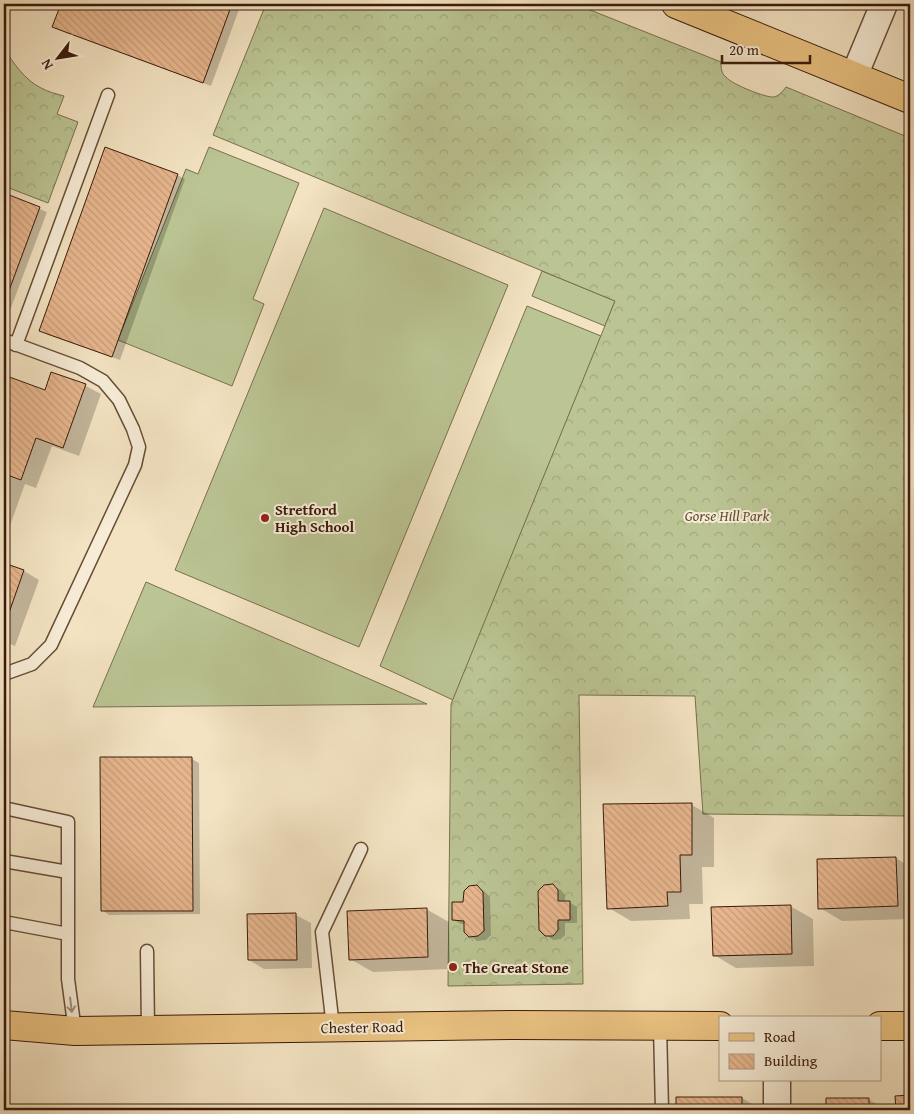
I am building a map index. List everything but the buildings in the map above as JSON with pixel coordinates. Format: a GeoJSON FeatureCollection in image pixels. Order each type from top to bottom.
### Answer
{"type":"FeatureCollection","features":[{"type":"Feature","properties":{"kind":"main road"},"geometry":{"type":"LineString","coordinates":[[676,4],[910,99]]}},
{"type":"Feature","properties":{"kind":"main road","name":"Chester Road"},"geometry":{"type":"LineString","coordinates":[[4,1025],[74,1031],[514,1025],[719,1026]]}},
{"type":"Feature","properties":{"kind":"main road"},"geometry":{"type":"LineString","coordinates":[[882,1026],[910,1026]]}},
{"type":"Feature","properties":{"kind":"street"},"geometry":{"type":"LineString","coordinates":[[854,76],[884,4]]}},
{"type":"Feature","properties":{"kind":"street"},"geometry":{"type":"LineString","coordinates":[[777,1082],[777,1110]]}},
{"type":"Feature","properties":{"kind":"lane"},"geometry":{"type":"LineString","coordinates":[[16,345],[108,95]]}},
{"type":"Feature","properties":{"kind":"lane"},"geometry":{"type":"LineString","coordinates":[[4,340],[80,368],[103,381],[119,400],[133,430],[138,448],[135,465],[51,645],[32,664],[4,674]]}},
{"type":"Feature","properties":{"kind":"lane"},"geometry":{"type":"LineString","coordinates":[[4,808],[68,822],[69,986],[74,1031]]}},
{"type":"Feature","properties":{"kind":"lane"},"geometry":{"type":"LineString","coordinates":[[333,1027],[322,932],[361,849]]}},
{"type":"Feature","properties":{"kind":"lane"},"geometry":{"type":"LineString","coordinates":[[4,861],[68,872]]}},
{"type":"Feature","properties":{"kind":"lane"},"geometry":{"type":"LineString","coordinates":[[4,922],[68,934]]}},
{"type":"Feature","properties":{"kind":"lane"},"geometry":{"type":"LineString","coordinates":[[147,951],[148,1030]]}},
{"type":"Feature","properties":{"kind":"lane"},"geometry":{"type":"LineString","coordinates":[[660,1026],[662,1110]]}},
{"type":"Feature","properties":{"kind":"green space","name":"Gorse Hill Park"},"geometry":{"type":"Polygon","coordinates":[[[266,4],[575,4],[721,62],[724,75],[729,80],[749,90],[774,97],[786,87],[910,138],[910,816],[703,814],[695,696],[579,695],[583,984],[448,986],[451,704],[615,301],[213,135],[266,4]]]}},
{"type":"Feature","properties":{"kind":"green space"},"geometry":{"type":"Polygon","coordinates":[[[4,48],[15,65],[35,85],[64,96],[57,114],[78,122],[48,203],[4,186],[4,48]]]}},
{"type":"Feature","properties":{"kind":"green space"},"geometry":{"type":"Polygon","coordinates":[[[209,147],[299,183],[253,299],[264,304],[232,386],[118,340],[186,169],[198,174],[209,147]]]}},
{"type":"Feature","properties":{"kind":"green space"},"geometry":{"type":"Polygon","coordinates":[[[324,208],[508,285],[359,647],[175,570],[324,208]]]}},
{"type":"Feature","properties":{"kind":"green space"},"geometry":{"type":"Polygon","coordinates":[[[542,271],[615,301],[605,326],[532,296],[542,271]]]}},
{"type":"Feature","properties":{"kind":"green space"},"geometry":{"type":"Polygon","coordinates":[[[527,306],[601,336],[453,700],[380,666],[527,306]]]}},
{"type":"Feature","properties":{"kind":"green space"},"geometry":{"type":"Polygon","coordinates":[[[146,582],[427,704],[93,707],[146,582]]]}},
{"type":"Feature","properties":{"kind":"place","name":"Stretford High School"},"geometry":{"type":"Point","coordinates":[265,518]}},
{"type":"Feature","properties":{"kind":"place","name":"The Great Stone"},"geometry":{"type":"Point","coordinates":[453,967]}}]}
